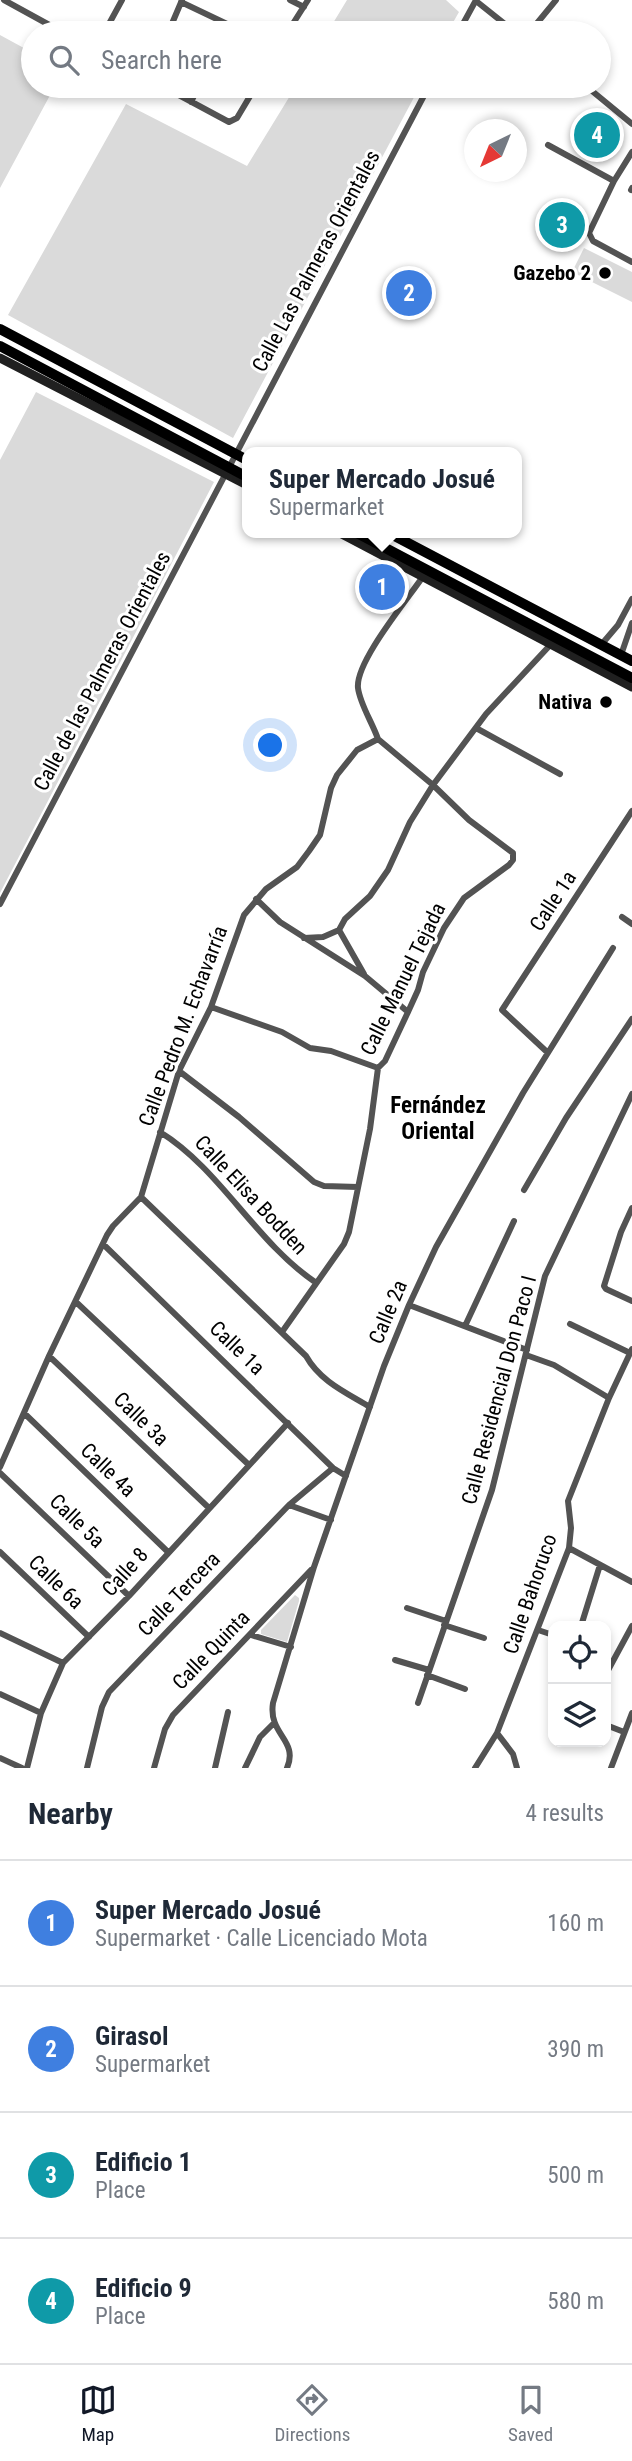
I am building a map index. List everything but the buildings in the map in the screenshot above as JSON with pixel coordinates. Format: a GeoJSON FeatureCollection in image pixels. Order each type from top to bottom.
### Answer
{"type":"FeatureCollection","features":[{"type":"Feature","properties":{"kind":"main road"},"geometry":{"type":"LineString","coordinates":[[0,329],[242,457]]}},
{"type":"Feature","properties":{"kind":"main road"},"geometry":{"type":"LineString","coordinates":[[0,346],[242,475]]}},
{"type":"Feature","properties":{"kind":"main road"},"geometry":{"type":"LineString","coordinates":[[366,538],[425,573],[554,641],[632,678]]}},
{"type":"Feature","properties":{"kind":"main road"},"geometry":{"type":"LineString","coordinates":[[398,538],[632,661]]}},
{"type":"Feature","properties":{"kind":"street"},"geometry":{"type":"LineString","coordinates":[[4,0],[42,21]]}},
{"type":"Feature","properties":{"kind":"street"},"geometry":{"type":"LineString","coordinates":[[111,21],[122,0]]}},
{"type":"Feature","properties":{"kind":"street"},"geometry":{"type":"LineString","coordinates":[[290,0],[304,7]]}},
{"type":"Feature","properties":{"kind":"street"},"geometry":{"type":"LineString","coordinates":[[295,21],[308,0]]}},
{"type":"Feature","properties":{"kind":"street"},"geometry":{"type":"LineString","coordinates":[[539,21],[556,0]]}},
{"type":"Feature","properties":{"kind":"street"},"geometry":{"type":"LineString","coordinates":[[173,21],[181,1],[222,21]]}},
{"type":"Feature","properties":{"kind":"street"},"geometry":{"type":"LineString","coordinates":[[465,21],[476,1],[501,21]]}},
{"type":"Feature","properties":{"kind":"street"},"geometry":{"type":"LineString","coordinates":[[184,98],[229,122],[233,121],[248,98]]}},
{"type":"Feature","properties":{"kind":"street"},"geometry":{"type":"LineString","coordinates":[[191,102],[193,98]]}},
{"type":"Feature","properties":{"kind":"street","name":"Calle Las Palmeras Orientales"},"geometry":{"type":"LineString","coordinates":[[236,454],[423,98]]}},
{"type":"Feature","properties":{"kind":"street"},"geometry":{"type":"LineString","coordinates":[[601,98],[632,124]]}},
{"type":"Feature","properties":{"kind":"street"},"geometry":{"type":"LineString","coordinates":[[548,145],[614,181]]}},
{"type":"Feature","properties":{"kind":"street"},"geometry":{"type":"LineString","coordinates":[[632,152],[614,181],[589,233],[593,241],[632,262]]}},
{"type":"Feature","properties":{"kind":"street"},"geometry":{"type":"LineString","coordinates":[[0,358],[228,470],[242,481]]}},
{"type":"Feature","properties":{"kind":"street","name":"Calle de las Palmeras Orientales"},"geometry":{"type":"LineString","coordinates":[[0,904],[236,454]]}},
{"type":"Feature","properties":{"kind":"street"},"geometry":{"type":"LineString","coordinates":[[351,538],[425,573],[368,656],[358,675],[358,691],[378,739],[433,785]]}},
{"type":"Feature","properties":{"kind":"street"},"geometry":{"type":"LineString","coordinates":[[601,645],[618,625],[632,599]]}},
{"type":"Feature","properties":{"kind":"street"},"geometry":{"type":"LineString","coordinates":[[621,655],[632,623]]}},
{"type":"Feature","properties":{"kind":"street"},"geometry":{"type":"LineString","coordinates":[[304,938],[323,937],[339,930],[345,919],[370,897],[388,870],[410,822],[433,785],[517,679],[554,641],[632,687]]}},
{"type":"Feature","properties":{"kind":"street"},"geometry":{"type":"LineString","coordinates":[[476,728],[560,774]]}},
{"type":"Feature","properties":{"kind":"street","name":"Calle Pedro M. Echavarría"},"geometry":{"type":"LineString","coordinates":[[0,1467],[49,1356],[113,1226],[141,1197],[179,1071],[211,1007],[244,915],[256,899],[297,867],[320,835],[331,788],[337,775],[357,750],[378,739]]}},
{"type":"Feature","properties":{"kind":"street","name":"Calle Manuel Tejada"},"geometry":{"type":"LineString","coordinates":[[282,1332],[347,1237],[370,1129],[378,1068],[385,1061],[408,1012],[443,928],[464,898],[513,860],[513,853],[469,820],[433,785]]}},
{"type":"Feature","properties":{"kind":"street","name":"Calle 1a"},"geometry":{"type":"LineString","coordinates":[[547,1052],[502,1010],[632,811]]}},
{"type":"Feature","properties":{"kind":"street"},"geometry":{"type":"LineString","coordinates":[[256,899],[280,922],[365,976],[408,1012]]}},
{"type":"Feature","properties":{"kind":"street"},"geometry":{"type":"LineString","coordinates":[[622,917],[632,924]]}},
{"type":"Feature","properties":{"kind":"street"},"geometry":{"type":"LineString","coordinates":[[339,930],[365,976]]}},
{"type":"Feature","properties":{"kind":"street","name":"Calle 2a"},"geometry":{"type":"LineString","coordinates":[[273,1724],[273,1703],[314,1567],[409,1305],[436,1247],[547,1052],[612,948]]}},
{"type":"Feature","properties":{"kind":"street"},"geometry":{"type":"LineString","coordinates":[[211,1007],[282,1032],[310,1048],[331,1051],[378,1068]]}},
{"type":"Feature","properties":{"kind":"street"},"geometry":{"type":"LineString","coordinates":[[524,1189],[566,1118],[632,1019]]}},
{"type":"Feature","properties":{"kind":"street"},"geometry":{"type":"LineString","coordinates":[[179,1071],[240,1117],[314,1182],[324,1186],[358,1187]]}},
{"type":"Feature","properties":{"kind":"street","name":"Calle Residencial Don Paco I"},"geometry":{"type":"LineString","coordinates":[[418,1703],[492,1490],[545,1276],[632,1094]]}},
{"type":"Feature","properties":{"kind":"street","name":"Calle Elisa Bodden"},"geometry":{"type":"LineString","coordinates":[[160,1132],[184,1148],[271,1245],[295,1269],[315,1283]]}},
{"type":"Feature","properties":{"kind":"street"},"geometry":{"type":"LineString","coordinates":[[141,1197],[282,1332],[306,1356],[314,1370],[370,1407]]}},
{"type":"Feature","properties":{"kind":"street"},"geometry":{"type":"LineString","coordinates":[[632,1208],[621,1232],[604,1286],[632,1301]]}},
{"type":"Feature","properties":{"kind":"street"},"geometry":{"type":"LineString","coordinates":[[465,1326],[514,1221]]}},
{"type":"Feature","properties":{"kind":"street","name":"Calle 1a"},"geometry":{"type":"LineString","coordinates":[[104,1245],[333,1468],[346,1476]]}},
{"type":"Feature","properties":{"kind":"street"},"geometry":{"type":"LineString","coordinates":[[76,1302],[249,1465]]}},
{"type":"Feature","properties":{"kind":"street"},"geometry":{"type":"LineString","coordinates":[[409,1305],[554,1365],[609,1398]]}},
{"type":"Feature","properties":{"kind":"street"},"geometry":{"type":"LineString","coordinates":[[570,1324],[631,1351]]}},
{"type":"Feature","properties":{"kind":"street","name":"Calle Bahoruco"},"geometry":{"type":"LineString","coordinates":[[475,1768],[496,1733],[569,1548],[571,1528],[568,1501],[631,1351]]}},
{"type":"Feature","properties":{"kind":"street","name":"Calle 3a"},"geometry":{"type":"LineString","coordinates":[[49,1356],[208,1508]]}},
{"type":"Feature","properties":{"kind":"street","name":"Calle 4a"},"geometry":{"type":"LineString","coordinates":[[24,1413],[168,1552]]}},
{"type":"Feature","properties":{"kind":"street","name":"Calle 8"},"geometry":{"type":"LineString","coordinates":[[25,1768],[41,1713],[63,1663],[129,1596],[288,1423]]}},
{"type":"Feature","properties":{"kind":"street","name":"Calle Tercera"},"geometry":{"type":"LineString","coordinates":[[87,1768],[102,1707],[109,1692],[289,1505],[333,1468]]}},
{"type":"Feature","properties":{"kind":"street","name":"Calle 5a"},"geometry":{"type":"LineString","coordinates":[[0,1473],[129,1596]]}},
{"type":"Feature","properties":{"kind":"street"},"geometry":{"type":"LineString","coordinates":[[289,1505],[331,1520]]}},
{"type":"Feature","properties":{"kind":"street"},"geometry":{"type":"LineString","coordinates":[[569,1548],[632,1582]]}},
{"type":"Feature","properties":{"kind":"street","name":"Calle 6a"},"geometry":{"type":"LineString","coordinates":[[0,1552],[89,1637]]}},
{"type":"Feature","properties":{"kind":"street"},"geometry":{"type":"LineString","coordinates":[[583,1621],[600,1565]]}},
{"type":"Feature","properties":{"kind":"street","name":"Calle Quinta"},"geometry":{"type":"LineString","coordinates":[[154,1768],[173,1715],[314,1567]]}},
{"type":"Feature","properties":{"kind":"street"},"geometry":{"type":"LineString","coordinates":[[407,1608],[484,1639]]}},
{"type":"Feature","properties":{"kind":"street"},"geometry":{"type":"LineString","coordinates":[[611,1665],[632,1626]]}},
{"type":"Feature","properties":{"kind":"street"},"geometry":{"type":"LineString","coordinates":[[538,1630],[548,1633]]}},
{"type":"Feature","properties":{"kind":"street"},"geometry":{"type":"LineString","coordinates":[[0,1633],[63,1663]]}},
{"type":"Feature","properties":{"kind":"street"},"geometry":{"type":"LineString","coordinates":[[251,1635],[291,1647]]}},
{"type":"Feature","properties":{"kind":"street"},"geometry":{"type":"LineString","coordinates":[[395,1660],[465,1689]]}},
{"type":"Feature","properties":{"kind":"street"},"geometry":{"type":"LineString","coordinates":[[0,1694],[41,1713]]}},
{"type":"Feature","properties":{"kind":"street"},"geometry":{"type":"LineString","coordinates":[[215,1768],[229,1712]]}},
{"type":"Feature","properties":{"kind":"street"},"geometry":{"type":"LineString","coordinates":[[611,1768],[632,1713]]}},
{"type":"Feature","properties":{"kind":"street"},"geometry":{"type":"LineString","coordinates":[[246,1768],[260,1737],[273,1724],[290,1750],[291,1758],[287,1768]]}},
{"type":"Feature","properties":{"kind":"street"},"geometry":{"type":"LineString","coordinates":[[611,1727],[624,1732]]}},
{"type":"Feature","properties":{"kind":"street"},"geometry":{"type":"LineString","coordinates":[[496,1733],[513,1754],[517,1768]]}},
{"type":"Feature","properties":{"kind":"street"},"geometry":{"type":"LineString","coordinates":[[0,1758],[25,1768]]}},
{"type":"Feature","properties":{"kind":"shaded area"},"geometry":{"type":"Polygon","coordinates":[[[347,0],[446,0],[459,12],[454,21],[334,21],[347,0]]]}},
{"type":"Feature","properties":{"kind":"shaded area"},"geometry":{"type":"Polygon","coordinates":[[[0,35],[21,46],[21,98],[49,98],[0,188],[0,35]]]}},
{"type":"Feature","properties":{"kind":"shaded area"},"geometry":{"type":"Polygon","coordinates":[[[289,98],[414,98],[233,438],[8,315],[126,104],[247,166],[289,98]]]}},
{"type":"Feature","properties":{"kind":"shaded area"},"geometry":{"type":"Polygon","coordinates":[[[584,248],[632,272],[632,302],[572,272],[584,248]]]}},
{"type":"Feature","properties":{"kind":"shaded area"},"geometry":{"type":"Polygon","coordinates":[[[36,392],[214,482],[0,893],[0,460],[36,392]]]}},
{"type":"Feature","properties":{"kind":"shaded area"},"geometry":{"type":"Polygon","coordinates":[[[295,1595],[299,1601],[287,1642],[261,1634],[261,1630],[295,1595]]]}},
{"type":"Feature","properties":{"kind":"place","name":"Edificio 9"},"geometry":{"type":"Point","coordinates":[597,135]}},
{"type":"Feature","properties":{"kind":"place","name":"Edificio 1"},"geometry":{"type":"Point","coordinates":[562,225]}},
{"type":"Feature","properties":{"kind":"place","name":"Gazebo 2"},"geometry":{"type":"Point","coordinates":[605,273]}},
{"type":"Feature","properties":{"kind":"place","name":"Girasol"},"geometry":{"type":"Point","coordinates":[409,293]}},
{"type":"Feature","properties":{"kind":"place","name":"Super Mercado Josué"},"geometry":{"type":"Point","coordinates":[382,587]}},
{"type":"Feature","properties":{"kind":"place","name":"Nativa"},"geometry":{"type":"Point","coordinates":[606,702]}},
{"type":"Feature","properties":{"kind":"district","name":"Fernández Oriental"},"geometry":{"type":"Point","coordinates":[438,1118]}}]}
